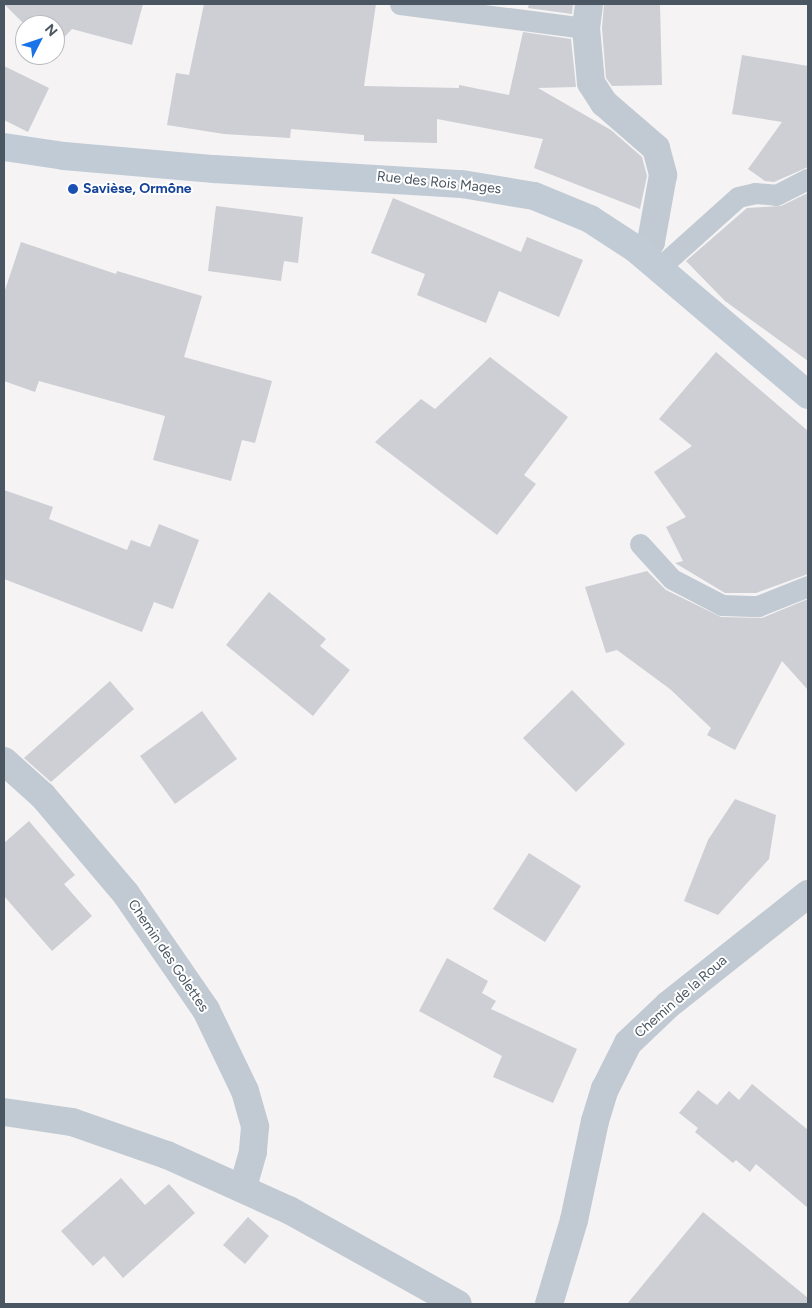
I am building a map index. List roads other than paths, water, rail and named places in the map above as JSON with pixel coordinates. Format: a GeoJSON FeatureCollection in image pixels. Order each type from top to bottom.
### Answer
{"type":"FeatureCollection","features":[{"type":"Feature","properties":{"kind":"street"},"geometry":{"type":"LineString","coordinates":[[588,16],[591,83],[604,104],[646,137],[659,156],[662,192],[650,242],[652,261]]}},
{"type":"Feature","properties":{"kind":"street","name":"Rue des Rois Mages"},"geometry":{"type":"LineString","coordinates":[[4,147],[64,156],[214,169],[393,178],[511,191],[572,211],[652,261],[808,395]]}},
{"type":"Feature","properties":{"kind":"street","name":"Chemin des Golettes"},"geometry":{"type":"LineString","coordinates":[[4,761],[43,796],[126,894],[170,954],[220,1037],[245,1091],[255,1127],[254,1146],[243,1188]]}},
{"type":"Feature","properties":{"kind":"street","name":"Chemin de la Roua"},"geometry":{"type":"LineString","coordinates":[[549,1304],[574,1220],[602,1100],[628,1043],[668,1005],[808,894]]}},
{"type":"Feature","properties":{"kind":"street"},"geometry":{"type":"LineString","coordinates":[[4,1112],[28,1114],[94,1128],[243,1188],[458,1304]]}},
{"type":"Feature","properties":{"kind":"lane"},"geometry":{"type":"LineString","coordinates":[[400,4],[588,16]]}},
{"type":"Feature","properties":{"kind":"lane"},"geometry":{"type":"LineString","coordinates":[[652,261],[738,197],[755,193],[776,195],[808,179]]}},
{"type":"Feature","properties":{"kind":"lane"},"geometry":{"type":"LineString","coordinates":[[640,544],[672,579],[722,605],[758,606],[808,586]]}},
{"type":"Feature","properties":{"kind":"place","name":"Savièse, Ormône"},"geometry":{"type":"Point","coordinates":[73,189]}}]}
